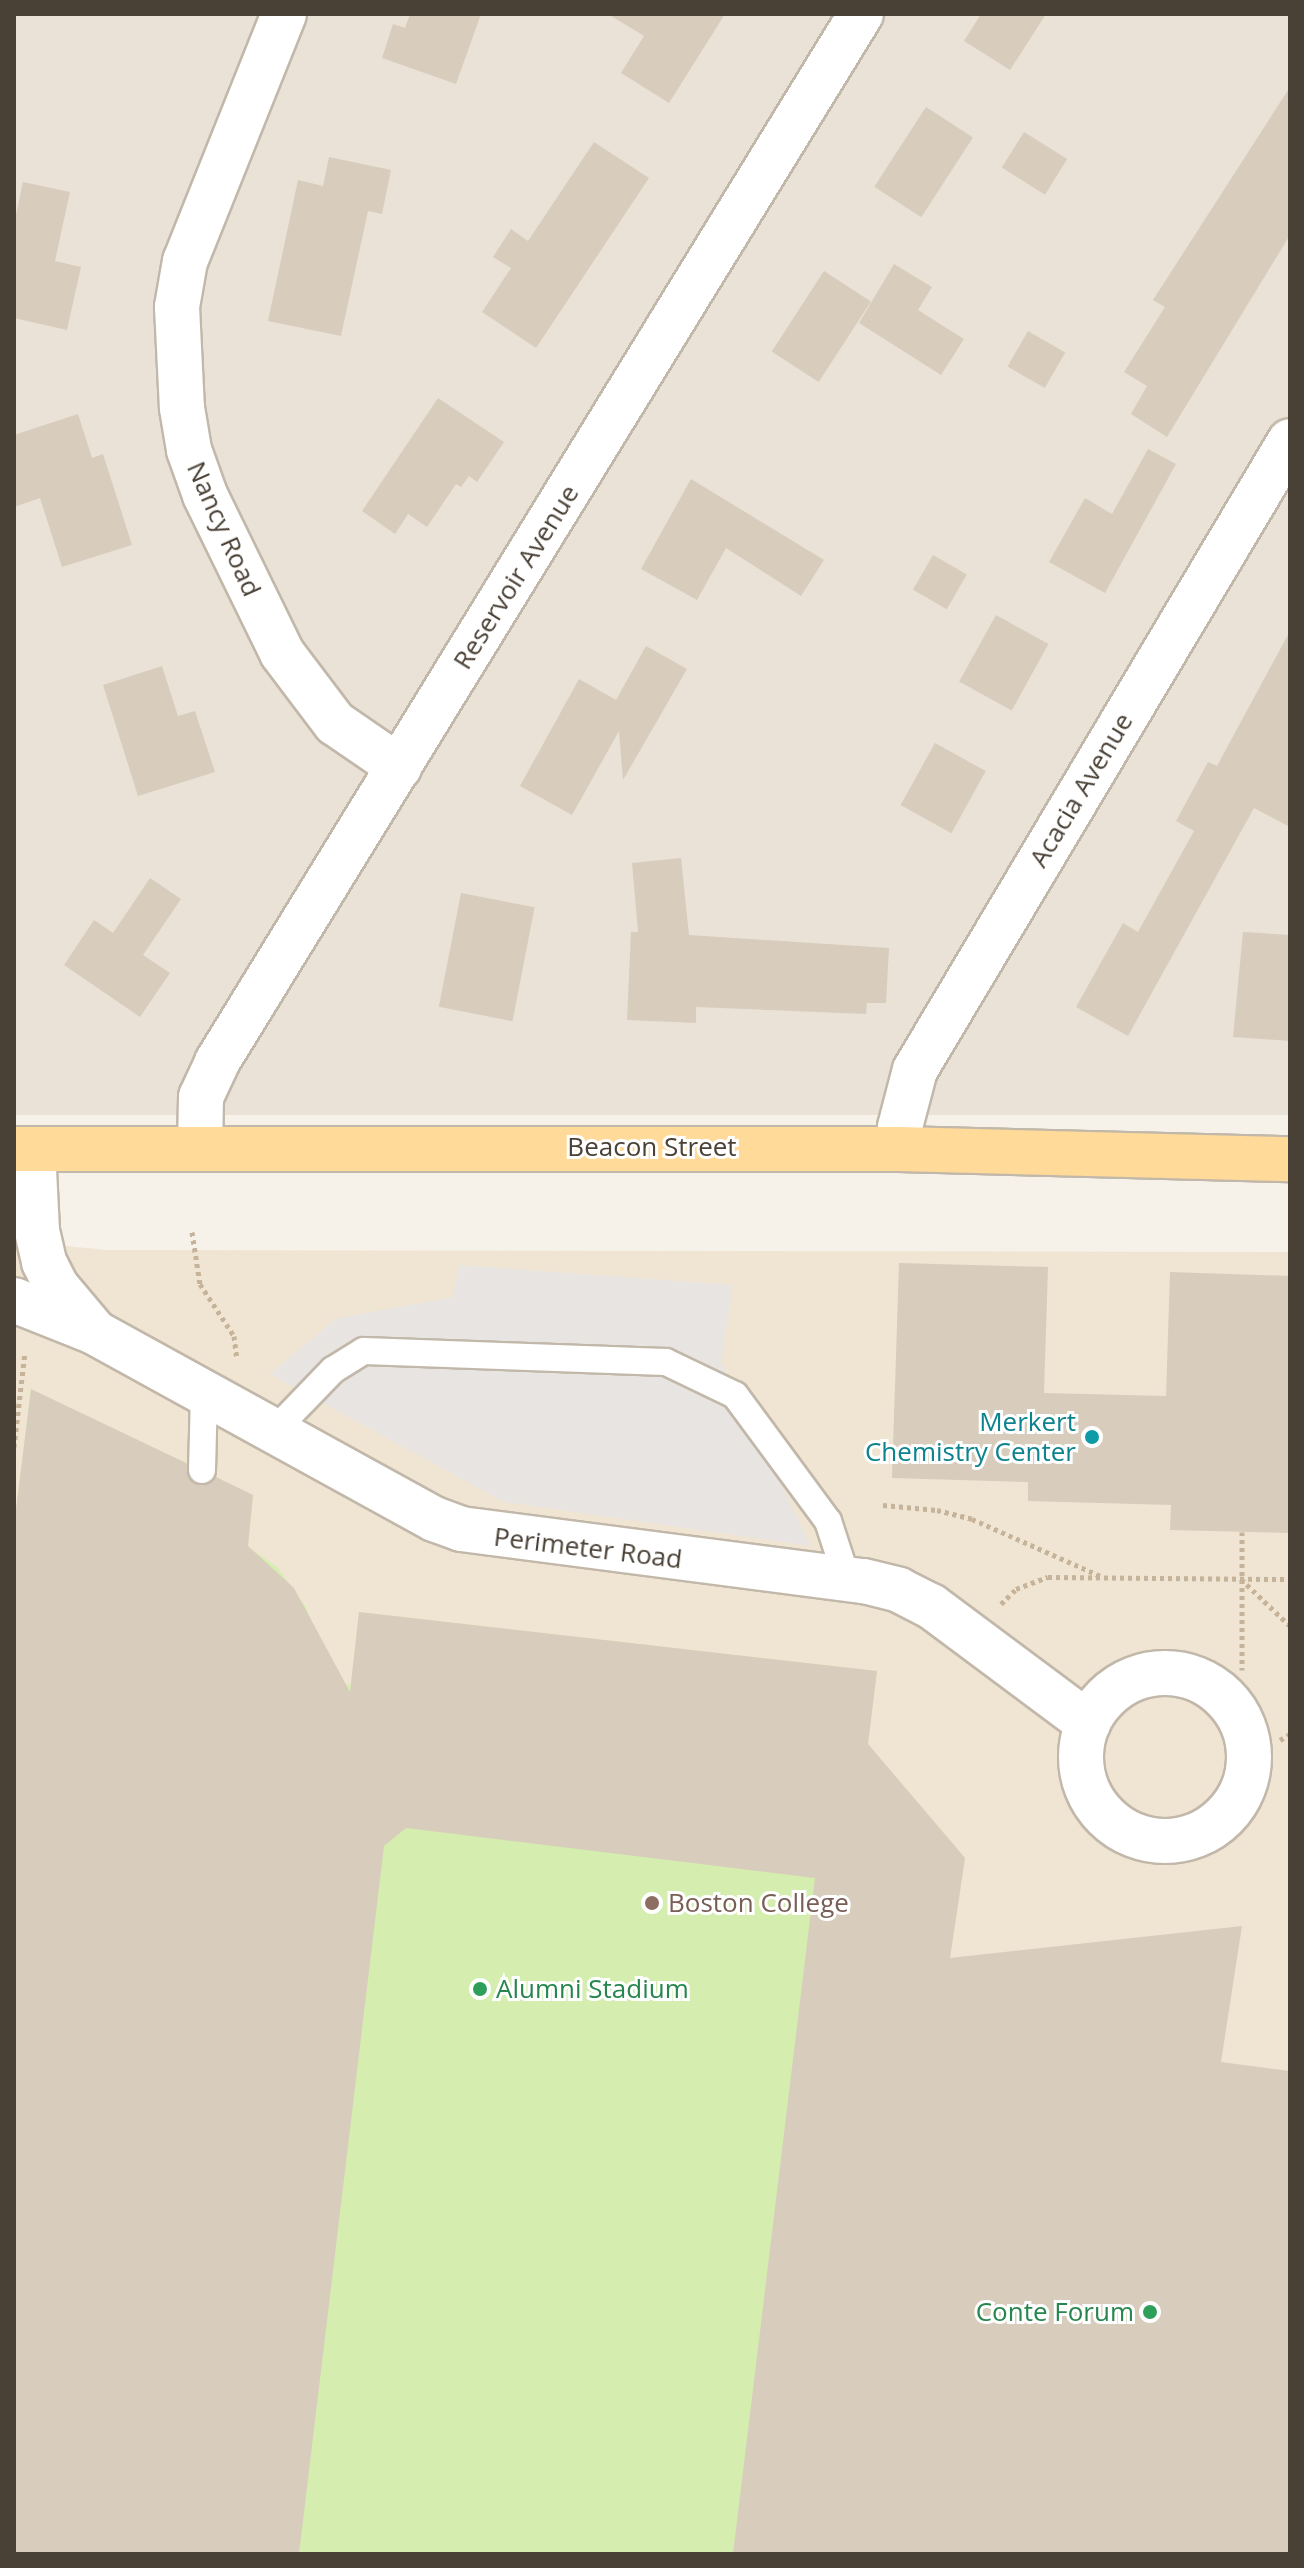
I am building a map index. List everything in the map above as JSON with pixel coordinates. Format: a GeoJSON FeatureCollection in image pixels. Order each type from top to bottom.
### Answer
{"type":"FeatureCollection","features":[{"type":"Feature","properties":{"kind":"main road","name":"Beacon Street"},"geometry":{"type":"LineString","coordinates":[[24,1149],[899,1149],[1290,1159]]}},
{"type":"Feature","properties":{"kind":"street","name":"Nancy Road"},"geometry":{"type":"LineString","coordinates":[[284,14],[185,261],[177,307],[182,408],[189,450],[205,495],[282,653],[335,723],[399,767]]}},
{"type":"Feature","properties":{"kind":"street","name":"Reservoir Avenue"},"geometry":{"type":"LineString","coordinates":[[200,1149],[201,1097],[217,1062],[861,14]]}},
{"type":"Feature","properties":{"kind":"street","name":"Acacia Avenue"},"geometry":{"type":"LineString","coordinates":[[899,1149],[900,1127],[915,1070],[1290,441]]}},
{"type":"Feature","properties":{"kind":"street","name":"Perimeter Road"},"geometry":{"type":"LineString","coordinates":[[24,1149],[44,1262],[57,1287],[94,1332]]}},
{"type":"Feature","properties":{"kind":"street","name":"Perimeter Road"},"geometry":{"type":"LineString","coordinates":[[14,1300],[94,1332],[434,1519],[488,1536],[847,1579],[899,1590],[931,1606],[1088,1723]]}},
{"type":"Feature","properties":{"kind":"lane"},"geometry":{"type":"LineString","coordinates":[[274,1431],[333,1370],[364,1351],[666,1362],[735,1395],[828,1521],[847,1579]]}},
{"type":"Feature","properties":{"kind":"lane"},"geometry":{"type":"LineString","coordinates":[[202,1470],[204,1392]]}},
{"type":"Feature","properties":{"kind":"path"},"geometry":{"type":"LineString","coordinates":[[192,1232],[200,1284],[234,1336],[237,1359]]}},
{"type":"Feature","properties":{"kind":"path"},"geometry":{"type":"LineString","coordinates":[[14,1447],[26,1347]]}},
{"type":"Feature","properties":{"kind":"path"},"geometry":{"type":"LineString","coordinates":[[883,1505],[937,1510],[972,1519],[1104,1578]]}},
{"type":"Feature","properties":{"kind":"path"},"geometry":{"type":"LineString","coordinates":[[1242,1532],[1242,1670]]}},
{"type":"Feature","properties":{"kind":"path"},"geometry":{"type":"LineString","coordinates":[[995,1610],[1030,1581],[1104,1578],[1290,1579]]}},
{"type":"Feature","properties":{"kind":"path"},"geometry":{"type":"LineString","coordinates":[[1240,1578],[1290,1626]]}},
{"type":"Feature","properties":{"kind":"path"},"geometry":{"type":"LineString","coordinates":[[1280,1740],[1290,1734]]}},
{"type":"Feature","properties":{"kind":"shaded area"},"geometry":{"type":"Polygon","coordinates":[[[14,14],[1290,14],[1290,1115],[14,1115],[14,14]]]}},
{"type":"Feature","properties":{"kind":"shaded area","name":"Boston College"},"geometry":{"type":"Polygon","coordinates":[[[14,1241],[107,1250],[1290,1252],[1290,2554],[14,2554],[14,1241]]]}},
{"type":"Feature","properties":{"kind":"shaded area"},"geometry":{"type":"Polygon","coordinates":[[[459,1265],[733,1285],[721,1361],[811,1546],[504,1502],[270,1374],[335,1319],[453,1297],[459,1265]]]}},
{"type":"Feature","properties":{"kind":"green space","name":"Alumni Stadium"},"geometry":{"type":"Polygon","coordinates":[[[31,1389],[253,1495],[248,1547],[277,1567],[306,1607],[312,1624],[316,1682],[351,1685],[359,1612],[877,1671],[868,1744],[965,1858],[950,1958],[978,2554],[14,2554],[14,1526],[31,1389]]]}},
{"type":"Feature","properties":{"kind":"building"},"geometry":{"type":"Polygon","coordinates":[[[410,14],[481,14],[456,84],[382,58],[393,24],[405,28],[410,14]]]}},
{"type":"Feature","properties":{"kind":"building"},"geometry":{"type":"Polygon","coordinates":[[[608,14],[725,14],[669,103],[621,73],[644,36],[608,14]]]}},
{"type":"Feature","properties":{"kind":"building"},"geometry":{"type":"Polygon","coordinates":[[[981,14],[1046,14],[1010,70],[964,41],[981,14]]]}},
{"type":"Feature","properties":{"kind":"building"},"geometry":{"type":"Polygon","coordinates":[[[1290,87],[1290,235],[1167,437],[1131,414],[1147,386],[1124,372],[1165,307],[1153,300],[1290,87]]]}},
{"type":"Feature","properties":{"kind":"building"},"geometry":{"type":"Polygon","coordinates":[[[926,107],[973,137],[921,217],[874,187],[926,107]]]}},
{"type":"Feature","properties":{"kind":"building"},"geometry":{"type":"Polygon","coordinates":[[[1024,132],[1067,159],[1045,195],[1002,168],[1024,132]]]}},
{"type":"Feature","properties":{"kind":"building"},"geometry":{"type":"Polygon","coordinates":[[[594,142],[649,178],[536,348],[482,312],[511,268],[493,257],[511,229],[528,241],[594,142]]]}},
{"type":"Feature","properties":{"kind":"building"},"geometry":{"type":"Polygon","coordinates":[[[329,157],[391,170],[382,214],[368,211],[341,336],[268,321],[298,180],[323,186],[329,157]]]}},
{"type":"Feature","properties":{"kind":"building"},"geometry":{"type":"Polygon","coordinates":[[[23,182],[70,192],[55,261],[81,267],[67,330],[14,318],[14,224],[23,182]]]}},
{"type":"Feature","properties":{"kind":"building"},"geometry":{"type":"Polygon","coordinates":[[[894,264],[932,287],[918,310],[964,339],[941,375],[859,323],[894,264]]]}},
{"type":"Feature","properties":{"kind":"building"},"geometry":{"type":"Polygon","coordinates":[[[824,271],[871,301],[819,382],[772,352],[824,271]]]}},
{"type":"Feature","properties":{"kind":"building"},"geometry":{"type":"Polygon","coordinates":[[[1028,331],[1065,353],[1045,388],[1008,367],[1028,331]]]}},
{"type":"Feature","properties":{"kind":"building"},"geometry":{"type":"Polygon","coordinates":[[[438,398],[504,442],[477,482],[469,476],[461,487],[456,484],[427,527],[408,514],[395,534],[362,511],[438,398]]]}},
{"type":"Feature","properties":{"kind":"building"},"geometry":{"type":"Polygon","coordinates":[[[78,414],[92,458],[103,454],[132,545],[62,567],[40,498],[14,507],[14,435],[78,414]]]}},
{"type":"Feature","properties":{"kind":"building"},"geometry":{"type":"Polygon","coordinates":[[[1148,449],[1176,464],[1105,593],[1049,562],[1085,498],[1112,514],[1148,449]]]}},
{"type":"Feature","properties":{"kind":"building"},"geometry":{"type":"Polygon","coordinates":[[[691,479],[824,560],[801,596],[726,548],[697,600],[641,569],[691,479]]]}},
{"type":"Feature","properties":{"kind":"building"},"geometry":{"type":"Polygon","coordinates":[[[933,555],[967,574],[947,609],[913,590],[933,555]]]}},
{"type":"Feature","properties":{"kind":"building"},"geometry":{"type":"Polygon","coordinates":[[[996,615],[1048,644],[1012,711],[959,681],[996,615]]]}},
{"type":"Feature","properties":{"kind":"building"},"geometry":{"type":"Polygon","coordinates":[[[1290,631],[1290,827],[1254,808],[1128,1036],[1076,1007],[1123,923],[1138,932],[1194,831],[1176,821],[1208,762],[1217,766],[1290,631]]]}},
{"type":"Feature","properties":{"kind":"building"},"geometry":{"type":"Polygon","coordinates":[[[646,646],[687,669],[623,780],[619,731],[572,815],[520,786],[579,679],[616,700],[646,646]]]}},
{"type":"Feature","properties":{"kind":"building"},"geometry":{"type":"Polygon","coordinates":[[[162,666],[178,716],[195,711],[215,772],[138,796],[103,685],[162,666]]]}},
{"type":"Feature","properties":{"kind":"building"},"geometry":{"type":"Polygon","coordinates":[[[935,743],[986,771],[951,833],[901,805],[935,743]]]}},
{"type":"Feature","properties":{"kind":"building"},"geometry":{"type":"Polygon","coordinates":[[[681,858],[689,935],[889,948],[886,1003],[867,1003],[866,1014],[696,1007],[696,1023],[627,1020],[631,932],[638,932],[632,863],[681,858]]]}},
{"type":"Feature","properties":{"kind":"building"},"geometry":{"type":"Polygon","coordinates":[[[150,878],[181,899],[143,955],[170,973],[140,1017],[64,965],[94,920],[113,933],[150,878]]]}},
{"type":"Feature","properties":{"kind":"building"},"geometry":{"type":"Polygon","coordinates":[[[461,893],[535,907],[512,1021],[439,1007],[461,893]]]}},
{"type":"Feature","properties":{"kind":"building"},"geometry":{"type":"Polygon","coordinates":[[[1243,932],[1290,935],[1290,1041],[1233,1037],[1243,932]]]}},
{"type":"Feature","properties":{"kind":"building","name":"Merkert Chemistry Center"},"geometry":{"type":"Polygon","coordinates":[[[899,1263],[1048,1267],[1044,1393],[1166,1396],[1170,1272],[1290,1276],[1290,1533],[1170,1530],[1171,1505],[1028,1501],[1028,1482],[892,1478],[899,1263]]]}},
{"type":"Feature","properties":{"kind":"building","name":"Alumni Stadium"},"geometry":{"type":"Polygon","coordinates":[[[31,1389],[186,1463],[194,1484],[209,1484],[216,1477],[253,1495],[248,1546],[294,1588],[350,1692],[359,1612],[877,1671],[868,1744],[965,1858],[950,1958],[1242,1926],[1221,2062],[1290,2071],[1290,2554],[733,2554],[815,1878],[406,1828],[384,1846],[299,2554],[14,2554],[14,1526],[31,1389]]]}},
{"type":"Feature","properties":{"kind":"place","name":"Merkert Chemistry Center"},"geometry":{"type":"Point","coordinates":[1092,1437]}},
{"type":"Feature","properties":{"kind":"place","name":"Boston College"},"geometry":{"type":"Point","coordinates":[652,1903]}},
{"type":"Feature","properties":{"kind":"place","name":"Alumni Stadium"},"geometry":{"type":"Point","coordinates":[480,1989]}},
{"type":"Feature","properties":{"kind":"place","name":"Conte Forum"},"geometry":{"type":"Point","coordinates":[1150,2312]}}]}
